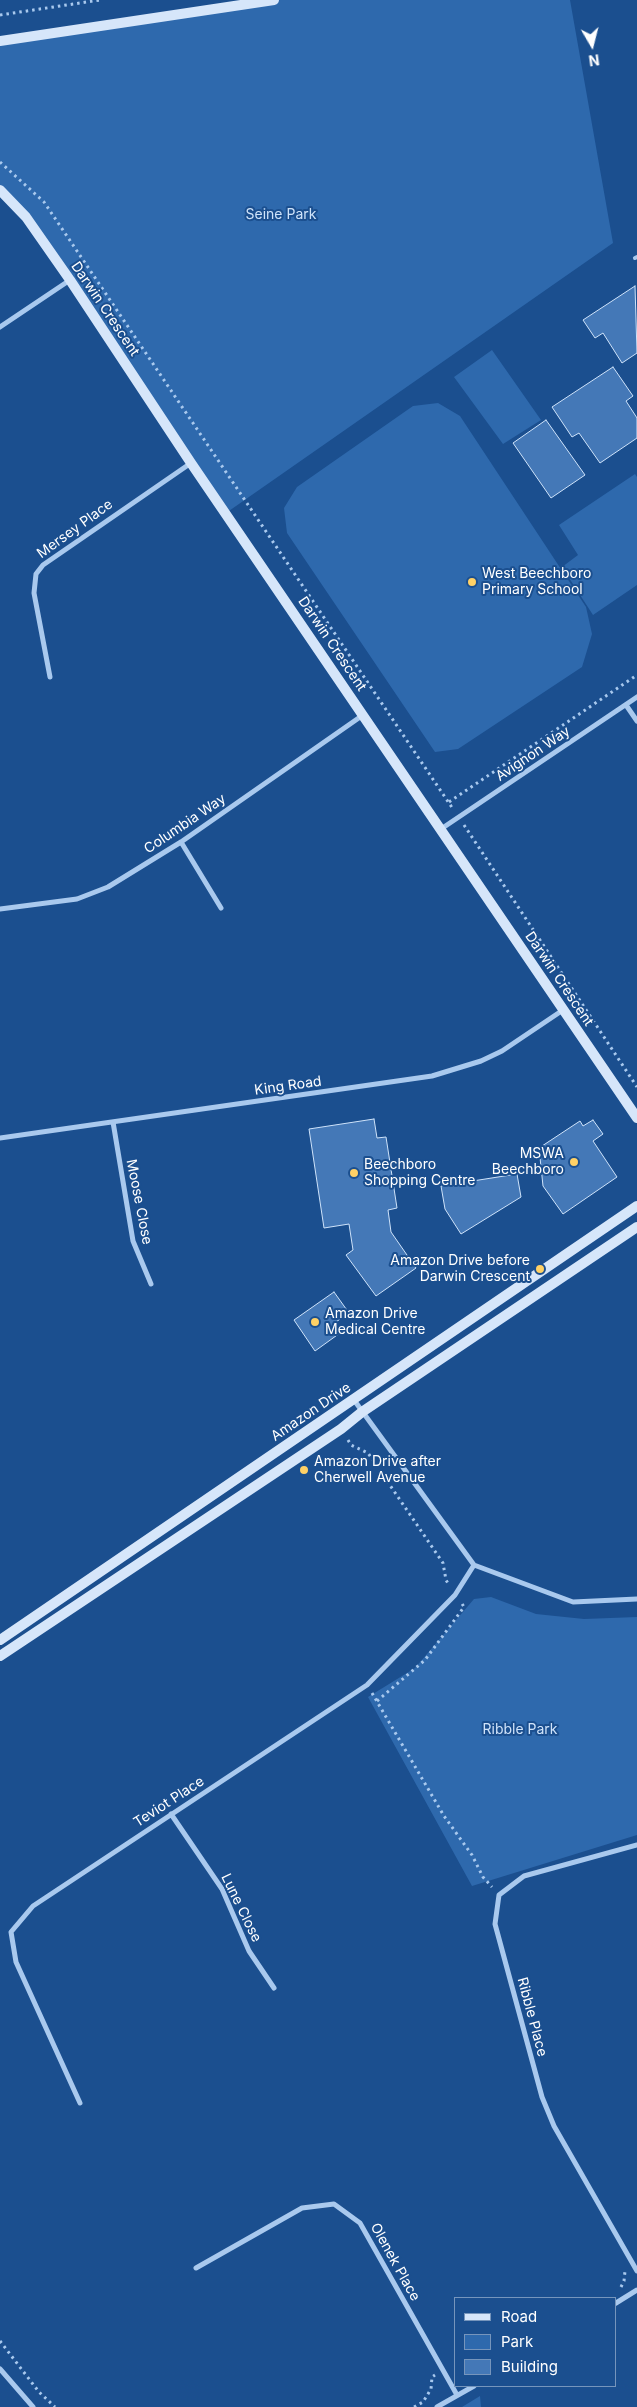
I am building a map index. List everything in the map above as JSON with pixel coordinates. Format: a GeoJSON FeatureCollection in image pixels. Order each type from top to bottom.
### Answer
{"type":"FeatureCollection","features":[{"type":"Feature","properties":{"kind":"street"},"geometry":{"type":"LineString","coordinates":[[0,41],[274,0]]}},
{"type":"Feature","properties":{"kind":"street","name":"Darwin Crescent"},"geometry":{"type":"LineString","coordinates":[[0,190],[26,218],[70,280],[192,463],[637,1118]]}},
{"type":"Feature","properties":{"kind":"street"},"geometry":{"type":"LineString","coordinates":[[0,327],[70,280]]}},
{"type":"Feature","properties":{"kind":"street","name":"Mersey Place"},"geometry":{"type":"LineString","coordinates":[[50,677],[34,594],[36,574],[42,565],[192,463]]}},
{"type":"Feature","properties":{"kind":"street","name":"Avignon Way"},"geometry":{"type":"LineString","coordinates":[[441,829],[637,697]]}},
{"type":"Feature","properties":{"kind":"street"},"geometry":{"type":"LineString","coordinates":[[626,704],[637,721]]}},
{"type":"Feature","properties":{"kind":"street","name":"Columbia Way"},"geometry":{"type":"LineString","coordinates":[[0,909],[77,899],[115,883],[181,842],[363,715]]}},
{"type":"Feature","properties":{"kind":"street"},"geometry":{"type":"LineString","coordinates":[[181,842],[221,908]]}},
{"type":"Feature","properties":{"kind":"street","name":"King Road"},"geometry":{"type":"LineString","coordinates":[[0,1138],[432,1076],[480,1062],[502,1051],[563,1010]]}},
{"type":"Feature","properties":{"kind":"street","name":"Moose Close"},"geometry":{"type":"LineString","coordinates":[[113,1122],[133,1241],[151,1284]]}},
{"type":"Feature","properties":{"kind":"street","name":"Amazon Drive"},"geometry":{"type":"LineString","coordinates":[[0,1640],[637,1206]]}},
{"type":"Feature","properties":{"kind":"street","name":"Amazon Drive"},"geometry":{"type":"LineString","coordinates":[[0,1656],[341,1429],[362,1412],[637,1227]]}},
{"type":"Feature","properties":{"kind":"street"},"geometry":{"type":"LineString","coordinates":[[354,1400],[474,1565],[573,1602],[637,1599]]}},
{"type":"Feature","properties":{"kind":"street","name":"Teviot Place"},"geometry":{"type":"LineString","coordinates":[[80,2103],[16,1962],[11,1932],[33,1906],[367,1685],[456,1595],[474,1565]]}},
{"type":"Feature","properties":{"kind":"street","name":"Lune Close"},"geometry":{"type":"LineString","coordinates":[[171,1814],[222,1890],[249,1951],[274,1988]]}},
{"type":"Feature","properties":{"kind":"street"},"geometry":{"type":"LineString","coordinates":[[499,1895],[524,1876],[637,1846]]}},
{"type":"Feature","properties":{"kind":"street","name":"Ribble Place"},"geometry":{"type":"LineString","coordinates":[[499,1895],[495,1924],[542,2097],[554,2126],[637,2271]]}},
{"type":"Feature","properties":{"kind":"street","name":"Olenek Place"},"geometry":{"type":"LineString","coordinates":[[196,2268],[302,2208],[334,2204],[360,2223],[458,2396]]}},
{"type":"Feature","properties":{"kind":"street"},"geometry":{"type":"LineString","coordinates":[[617,2301],[637,2290]]}},
{"type":"Feature","properties":{"kind":"street"},"geometry":{"type":"LineString","coordinates":[[0,2369],[33,2407]]}},
{"type":"Feature","properties":{"kind":"street"},"geometry":{"type":"LineString","coordinates":[[436,2407],[472,2387]]}},
{"type":"Feature","properties":{"kind":"path"},"geometry":{"type":"LineString","coordinates":[[0,15],[100,0]]}},
{"type":"Feature","properties":{"kind":"path"},"geometry":{"type":"LineString","coordinates":[[0,162],[44,202],[449,802],[637,1087]]}},
{"type":"Feature","properties":{"kind":"path"},"geometry":{"type":"LineString","coordinates":[[449,802],[637,675]]}},
{"type":"Feature","properties":{"kind":"path"},"geometry":{"type":"LineString","coordinates":[[341,1429],[351,1445],[368,1452],[443,1563],[446,1580],[464,1607],[425,1660],[377,1701]]}},
{"type":"Feature","properties":{"kind":"path"},"geometry":{"type":"LineString","coordinates":[[367,1685],[444,1816],[472,1855],[483,1877],[499,1895]]}},
{"type":"Feature","properties":{"kind":"path"},"geometry":{"type":"LineString","coordinates":[[618,2293],[624,2281],[625,2270],[634,2265]]}},
{"type":"Feature","properties":{"kind":"path"},"geometry":{"type":"LineString","coordinates":[[0,2342],[39,2392],[56,2407]]}},
{"type":"Feature","properties":{"kind":"path"},"geometry":{"type":"LineString","coordinates":[[414,2407],[423,2402],[431,2389],[432,2377],[444,2371]]}},
{"type":"Feature","properties":{"kind":"green space","name":"Seine Park"},"geometry":{"type":"Polygon","coordinates":[[[274,0],[570,0],[613,243],[226,513],[26,217],[0,190],[0,41],[274,0]]]}},
{"type":"Feature","properties":{"kind":"green space"},"geometry":{"type":"Polygon","coordinates":[[[492,350],[541,420],[503,444],[454,377],[492,350]]]}},
{"type":"Feature","properties":{"kind":"green space"},"geometry":{"type":"Polygon","coordinates":[[[438,403],[460,416],[586,607],[592,634],[582,667],[458,749],[435,752],[287,533],[284,508],[297,487],[413,406],[438,403]]]}},
{"type":"Feature","properties":{"kind":"green space"},"geometry":{"type":"Polygon","coordinates":[[[635,474],[637,477],[637,585],[593,615],[562,567],[578,555],[559,525],[635,474]]]}},
{"type":"Feature","properties":{"kind":"green space","name":"Ribble Park"},"geometry":{"type":"Polygon","coordinates":[[[491,1597],[536,1614],[584,1619],[637,1617],[637,1835],[472,1886],[368,1697],[415,1668],[474,1599],[491,1597]]]}},
{"type":"Feature","properties":{"kind":"green space"},"geometry":{"type":"Polygon","coordinates":[[[480,2396],[481,2407],[462,2407],[480,2396]]]}},
{"type":"Feature","properties":{"kind":"building"},"geometry":{"type":"Polygon","coordinates":[[[635,286],[637,353],[622,363],[603,333],[595,338],[583,320],[635,286]]]}},
{"type":"Feature","properties":{"kind":"building"},"geometry":{"type":"Polygon","coordinates":[[[613,367],[633,396],[626,401],[637,418],[637,438],[600,463],[579,433],[572,437],[552,407],[613,367]]]}},
{"type":"Feature","properties":{"kind":"building"},"geometry":{"type":"Polygon","coordinates":[[[546,420],[585,475],[551,498],[513,443],[546,420]]]}},
{"type":"Feature","properties":{"kind":"building","name":"Beechboro Shopping Centre"},"geometry":{"type":"Polygon","coordinates":[[[374,1119],[377,1138],[386,1137],[397,1208],[388,1210],[391,1232],[416,1268],[376,1296],[346,1255],[353,1250],[349,1224],[324,1228],[309,1129],[374,1119]]]}},
{"type":"Feature","properties":{"kind":"building","name":"MSWA Beechboro"},"geometry":{"type":"Polygon","coordinates":[[[593,1120],[603,1134],[593,1141],[617,1177],[563,1214],[543,1186],[539,1148],[580,1121],[583,1126],[593,1120]]]}},
{"type":"Feature","properties":{"kind":"building"},"geometry":{"type":"Polygon","coordinates":[[[517,1174],[521,1197],[461,1234],[445,1209],[441,1186],[517,1174]]]}},
{"type":"Feature","properties":{"kind":"building","name":"Amazon Drive Medical Centre"},"geometry":{"type":"Polygon","coordinates":[[[334,1292],[349,1313],[333,1324],[340,1333],[315,1351],[294,1320],[334,1292]]]}},
{"type":"Feature","properties":{"kind":"place","name":"West Beechboro Primary School"},"geometry":{"type":"Point","coordinates":[472,582]}},
{"type":"Feature","properties":{"kind":"place","name":"MSWA Beechboro"},"geometry":{"type":"Point","coordinates":[574,1162]}},
{"type":"Feature","properties":{"kind":"place","name":"Beechboro Shopping Centre"},"geometry":{"type":"Point","coordinates":[354,1173]}},
{"type":"Feature","properties":{"kind":"place","name":"Amazon Drive before Darwin Crescent"},"geometry":{"type":"Point","coordinates":[540,1269]}},
{"type":"Feature","properties":{"kind":"place","name":"Amazon Drive Medical Centre"},"geometry":{"type":"Point","coordinates":[315,1322]}},
{"type":"Feature","properties":{"kind":"place","name":"Amazon Drive after Cherwell Avenue"},"geometry":{"type":"Point","coordinates":[304,1470]}}]}
